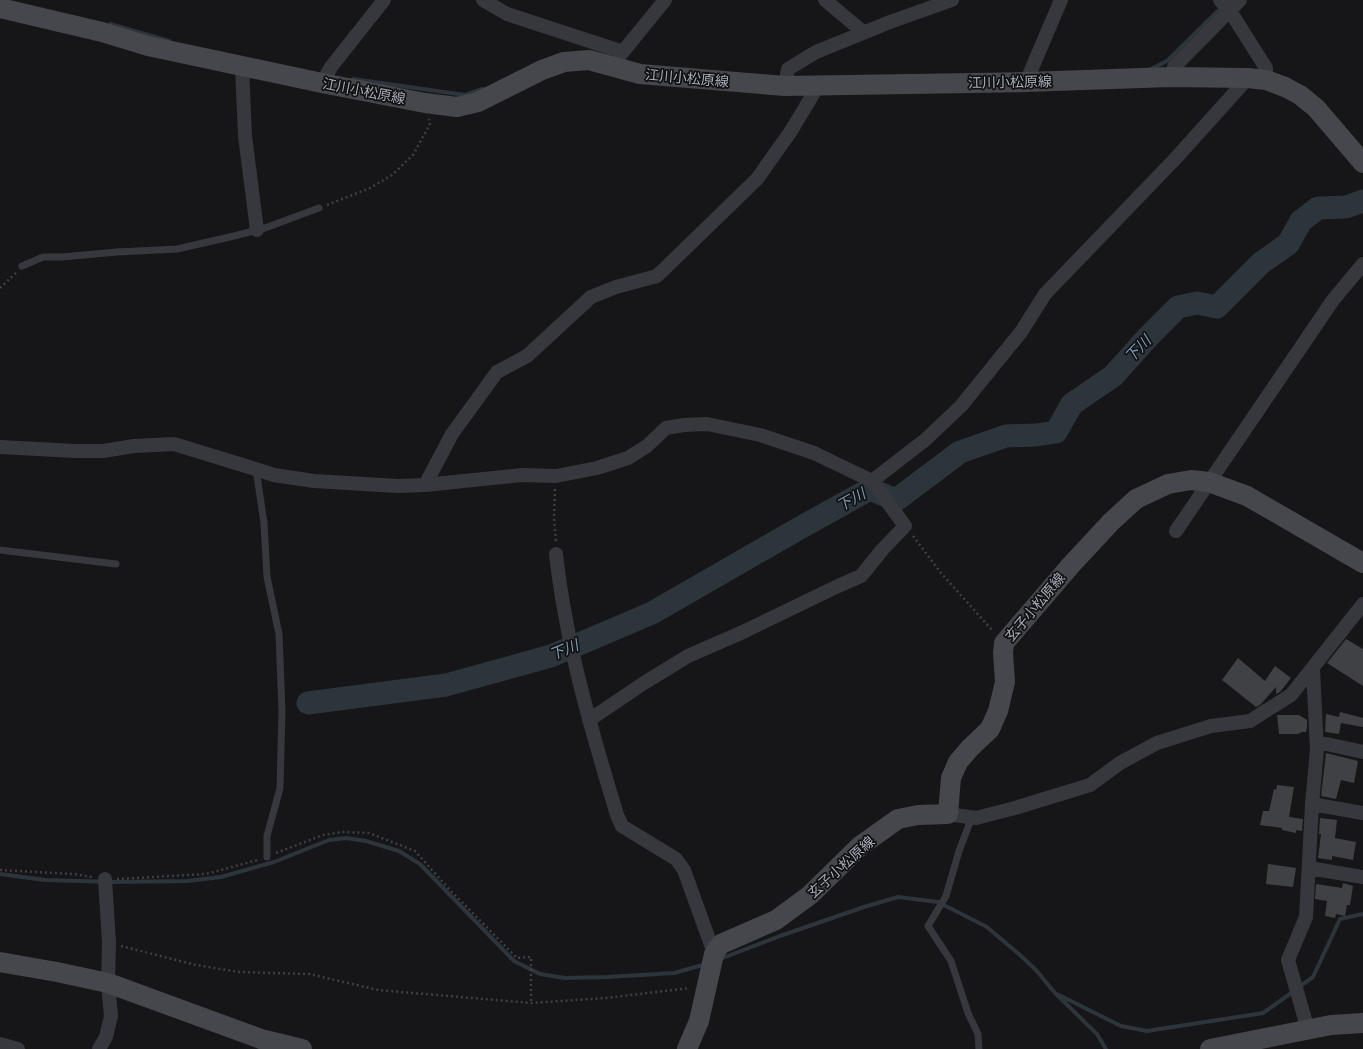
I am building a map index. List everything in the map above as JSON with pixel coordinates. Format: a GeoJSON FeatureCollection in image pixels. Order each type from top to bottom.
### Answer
{"type":"FeatureCollection","features":[{"type":"Feature","properties":{"kind":"main road","name":"江川小松原線"},"geometry":{"type":"LineString","coordinates":[[0,8],[102,32],[148,46],[322,83],[425,103],[457,107],[478,102],[542,70],[564,62],[617,59],[640,74],[785,86],[1026,82],[1171,77],[1257,79],[1285,87],[1295,92],[1316,108],[1363,163]]}},
{"type":"Feature","properties":{"kind":"main road","name":"玄子小松原線"},"geometry":{"type":"LineString","coordinates":[[717,949],[721,944],[776,920],[810,895],[860,846],[898,820],[918,814],[948,814],[951,778],[958,762],[990,729],[998,711],[1005,682],[1002,653],[1004,643],[1070,565],[1136,498],[1168,484],[1191,480],[1209,482],[1247,496],[1363,563]]}},
{"type":"Feature","properties":{"kind":"main road"},"geometry":{"type":"LineString","coordinates":[[687,1049],[699,1021],[717,949]]}},
{"type":"Feature","properties":{"kind":"main road"},"geometry":{"type":"LineString","coordinates":[[0,962],[108,983],[261,1039],[302,1049]]}},
{"type":"Feature","properties":{"kind":"main road"},"geometry":{"type":"LineString","coordinates":[[1210,1049],[1332,1025],[1363,1023]]}},
{"type":"Feature","properties":{"kind":"street"},"geometry":{"type":"LineString","coordinates":[[322,83],[331,67],[384,0]]}},
{"type":"Feature","properties":{"kind":"street"},"geometry":{"type":"LineString","coordinates":[[483,0],[507,14],[617,59],[664,0]]}},
{"type":"Feature","properties":{"kind":"street"},"geometry":{"type":"LineString","coordinates":[[825,0],[863,32]]}},
{"type":"Feature","properties":{"kind":"street"},"geometry":{"type":"LineString","coordinates":[[785,86],[788,69],[816,52],[863,32],[952,0]]}},
{"type":"Feature","properties":{"kind":"street"},"geometry":{"type":"LineString","coordinates":[[1026,82],[1061,0]]}},
{"type":"Feature","properties":{"kind":"street"},"geometry":{"type":"LineString","coordinates":[[872,481],[925,440],[961,406],[1022,332],[1045,294],[1175,159],[1257,79],[1266,68],[1230,11],[1220,0]]}},
{"type":"Feature","properties":{"kind":"street"},"geometry":{"type":"LineString","coordinates":[[1171,77],[1174,67],[1240,0]]}},
{"type":"Feature","properties":{"kind":"street"},"geometry":{"type":"LineString","coordinates":[[242,66],[245,136],[257,230]]}},
{"type":"Feature","properties":{"kind":"street"},"geometry":{"type":"LineString","coordinates":[[425,485],[452,434],[497,372],[527,356],[591,297],[616,287],[657,276],[757,179],[792,131],[818,86]]}},
{"type":"Feature","properties":{"kind":"street"},"geometry":{"type":"LineString","coordinates":[[1176,531],[1333,300],[1363,264]]}},
{"type":"Feature","properties":{"kind":"street"},"geometry":{"type":"LineString","coordinates":[[0,447],[103,451],[134,446],[174,444],[274,475],[314,481],[398,486],[425,485],[522,475],[556,476],[597,468],[628,458],[647,446],[666,428],[684,425],[707,424],[760,435],[807,451],[872,481],[905,526],[860,576],[743,632],[688,656],[644,683],[589,720]]}},
{"type":"Feature","properties":{"kind":"street"},"geometry":{"type":"LineString","coordinates":[[556,554],[559,582],[573,657],[589,720],[617,815],[622,826],[676,859],[684,870],[710,945],[717,949]]}},
{"type":"Feature","properties":{"kind":"street"},"geometry":{"type":"LineString","coordinates":[[948,814],[976,818],[1015,808],[1090,785],[1120,764],[1157,743],[1211,726],[1250,721],[1291,695],[1363,604]]}},
{"type":"Feature","properties":{"kind":"street"},"geometry":{"type":"LineString","coordinates":[[1308,1030],[1288,960],[1306,917],[1312,804],[1318,750],[1312,669]]}},
{"type":"Feature","properties":{"kind":"street"},"geometry":{"type":"LineString","coordinates":[[1317,742],[1363,752]]}},
{"type":"Feature","properties":{"kind":"street"},"geometry":{"type":"LineString","coordinates":[[1312,804],[1363,813]]}},
{"type":"Feature","properties":{"kind":"street"},"geometry":{"type":"LineString","coordinates":[[1309,868],[1363,877]]}},
{"type":"Feature","properties":{"kind":"street"},"geometry":{"type":"LineString","coordinates":[[98,1049],[106,1037],[110,1016],[108,983],[110,942],[105,879]]}},
{"type":"Feature","properties":{"kind":"street"},"geometry":{"type":"LineString","coordinates":[[0,1044],[18,1049]]}},
{"type":"Feature","properties":{"kind":"lane"},"geometry":{"type":"LineString","coordinates":[[22,266],[43,257],[177,249],[257,230],[319,208]]}},
{"type":"Feature","properties":{"kind":"lane"},"geometry":{"type":"LineString","coordinates":[[256,469],[264,523],[267,577],[279,634],[282,711],[280,788],[267,836],[266,857]]}},
{"type":"Feature","properties":{"kind":"lane"},"geometry":{"type":"LineString","coordinates":[[0,550],[116,564]]}},
{"type":"Feature","properties":{"kind":"lane"},"geometry":{"type":"LineString","coordinates":[[972,817],[959,852],[946,896],[928,926],[951,961],[968,1013],[978,1034],[979,1049]]}},
{"type":"Feature","properties":{"kind":"path"},"geometry":{"type":"LineString","coordinates":[[319,208],[370,188],[392,175],[413,155],[430,124],[425,103]]}},
{"type":"Feature","properties":{"kind":"path"},"geometry":{"type":"LineString","coordinates":[[0,288],[22,266]]}},
{"type":"Feature","properties":{"kind":"path"},"geometry":{"type":"LineString","coordinates":[[556,476],[554,518],[556,554]]}},
{"type":"Feature","properties":{"kind":"path"},"geometry":{"type":"LineString","coordinates":[[905,526],[941,573],[1004,643]]}},
{"type":"Feature","properties":{"kind":"path"},"geometry":{"type":"LineString","coordinates":[[0,870],[73,874],[105,879],[206,874],[266,857],[323,834],[342,832],[369,833],[415,851],[450,890],[517,958],[531,957],[531,1002]]}},
{"type":"Feature","properties":{"kind":"path"},"geometry":{"type":"LineString","coordinates":[[110,942],[196,965],[239,972],[309,974],[378,990],[531,1002],[606,998],[707,986]]}},
{"type":"Feature","properties":{"kind":"building"},"geometry":{"type":"Polygon","coordinates":[[[1346,639],[1363,649],[1363,686],[1327,663],[1346,639]]]}},
{"type":"Feature","properties":{"kind":"building"},"geometry":{"type":"Polygon","coordinates":[[[1238,658],[1265,681],[1275,666],[1291,678],[1280,692],[1276,694],[1276,687],[1260,705],[1256,707],[1222,680],[1238,658]]]}},
{"type":"Feature","properties":{"kind":"building"},"geometry":{"type":"Polygon","coordinates":[[[1340,712],[1363,718],[1363,727],[1341,723],[1339,734],[1325,732],[1326,714],[1339,717],[1340,712]]]}},
{"type":"Feature","properties":{"kind":"building"},"geometry":{"type":"Polygon","coordinates":[[[1277,715],[1299,715],[1307,720],[1306,732],[1298,734],[1279,734],[1277,715]]]}},
{"type":"Feature","properties":{"kind":"building"},"geometry":{"type":"Polygon","coordinates":[[[1326,753],[1358,761],[1354,783],[1341,780],[1336,799],[1321,796],[1326,753]]]}},
{"type":"Feature","properties":{"kind":"building"},"geometry":{"type":"Polygon","coordinates":[[[1277,785],[1294,787],[1289,817],[1303,819],[1302,831],[1296,830],[1296,833],[1282,830],[1282,828],[1260,825],[1263,811],[1269,811],[1274,789],[1276,790],[1277,785]]]}},
{"type":"Feature","properties":{"kind":"building"},"geometry":{"type":"Polygon","coordinates":[[[1320,818],[1337,820],[1335,838],[1356,842],[1353,860],[1332,856],[1332,860],[1318,858],[1321,834],[1319,834],[1320,818]]]}},
{"type":"Feature","properties":{"kind":"building"},"geometry":{"type":"Polygon","coordinates":[[[1268,864],[1296,868],[1293,887],[1266,884],[1268,864]]]}},
{"type":"Feature","properties":{"kind":"building"},"geometry":{"type":"Polygon","coordinates":[[[1343,883],[1353,886],[1350,905],[1347,905],[1345,916],[1336,914],[1335,918],[1325,916],[1327,901],[1315,899],[1316,884],[1342,888],[1343,883]]]}},
{"type":"Feature","properties":{"kind":"waterway"},"geometry":{"type":"LineString","coordinates":[[1151,69],[1167,61],[1222,7]]}},
{"type":"Feature","properties":{"kind":"waterway"},"geometry":{"type":"LineString","coordinates":[[110,24],[169,41]]}},
{"type":"Feature","properties":{"kind":"waterway"},"geometry":{"type":"LineString","coordinates":[[353,79],[465,95],[483,89]]}},
{"type":"Feature","properties":{"kind":"waterway","name":"下川"},"geometry":{"type":"LineString","coordinates":[[308,703],[446,685],[551,656],[652,613],[870,489],[896,500],[960,452],[1006,436],[1036,435],[1056,432],[1072,404],[1113,376],[1148,337],[1178,307],[1197,303],[1217,307],[1261,263],[1288,244],[1301,221],[1318,208],[1346,207],[1363,201]]}},
{"type":"Feature","properties":{"kind":"waterway"},"geometry":{"type":"LineString","coordinates":[[0,874],[45,880],[115,882],[188,881],[221,877],[274,862],[329,840],[346,838],[366,841],[399,851],[420,864],[514,961],[540,974],[565,978],[674,973],[706,964]]}},
{"type":"Feature","properties":{"kind":"waterway"},"geometry":{"type":"LineString","coordinates":[[720,959],[780,936],[898,897],[938,902],[987,927],[1020,955],[1036,970],[1055,993],[1097,1034],[1106,1049]]}},
{"type":"Feature","properties":{"kind":"waterway"},"geometry":{"type":"LineString","coordinates":[[1299,987],[1313,977],[1340,919],[1363,914]]}},
{"type":"Feature","properties":{"kind":"waterway"},"geometry":{"type":"LineString","coordinates":[[1059,995],[1121,1026],[1147,1031],[1263,1013],[1294,991]]}}]}
